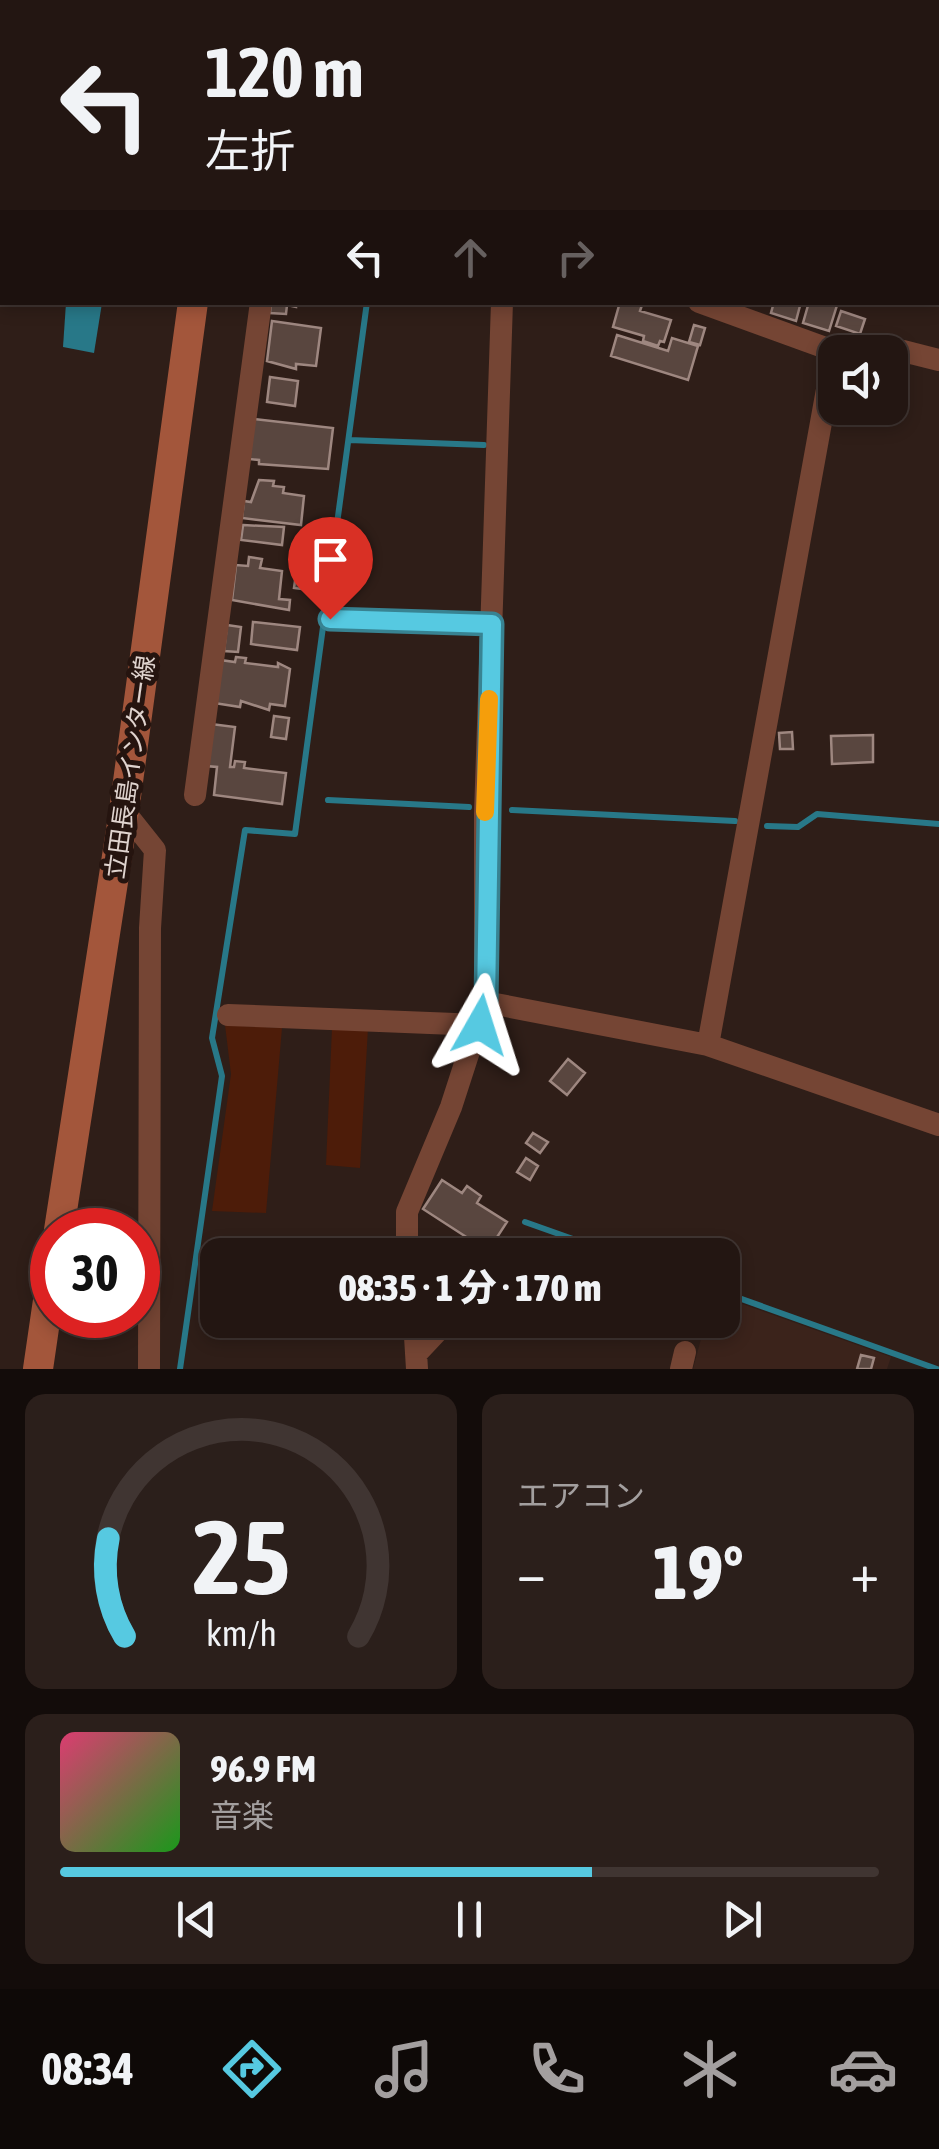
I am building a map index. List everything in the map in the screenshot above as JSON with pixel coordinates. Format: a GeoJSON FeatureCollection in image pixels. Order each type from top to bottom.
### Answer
{"type":"FeatureCollection","features":[{"type":"Feature","properties":{"kind":"main road","name":"立田長島インター線"},"geometry":{"type":"LineString","coordinates":[[62,1208],[124,811],[193,305]]}},
{"type":"Feature","properties":{"kind":"main road"},"geometry":{"type":"LineString","coordinates":[[38,1369],[43,1338]]}},
{"type":"Feature","properties":{"kind":"street"},"geometry":{"type":"LineString","coordinates":[[194,796],[261,305]]}},
{"type":"Feature","properties":{"kind":"street"},"geometry":{"type":"LineString","coordinates":[[407,1238],[407,1212],[482,1014],[502,305]]}},
{"type":"Feature","properties":{"kind":"street"},"geometry":{"type":"LineString","coordinates":[[706,305],[818,345]]}},
{"type":"Feature","properties":{"kind":"street"},"geometry":{"type":"LineString","coordinates":[[908,352],[939,360]]}},
{"type":"Feature","properties":{"kind":"street"},"geometry":{"type":"LineString","coordinates":[[708,1045],[821,425]]}},
{"type":"Feature","properties":{"kind":"street"},"geometry":{"type":"LineString","coordinates":[[330,619],[492,624]]}},
{"type":"Feature","properties":{"kind":"street"},"geometry":{"type":"LineString","coordinates":[[124,811],[155,850],[150,928],[148,1369]]}},
{"type":"Feature","properties":{"kind":"street"},"geometry":{"type":"LineString","coordinates":[[228,1015],[482,1014],[708,1045],[939,1125]]}},
{"type":"Feature","properties":{"kind":"street"},"geometry":{"type":"LineString","coordinates":[[417,1361],[434,1338]]}},
{"type":"Feature","properties":{"kind":"shaded area"},"geometry":{"type":"Polygon","coordinates":[[[225,1025],[282,1028],[266,1213],[212,1211],[231,1074],[225,1025]]]}},
{"type":"Feature","properties":{"kind":"shaded area"},"geometry":{"type":"Polygon","coordinates":[[[332,1028],[368,1028],[360,1168],[326,1165],[332,1028]]]}},
{"type":"Feature","properties":{"kind":"shaded area"},"geometry":{"type":"Polygon","coordinates":[[[740,1303],[891,1357],[887,1369],[693,1369],[701,1338],[740,1338],[740,1303]]]}},
{"type":"Feature","properties":{"kind":"water"},"geometry":{"type":"Polygon","coordinates":[[[66,305],[102,305],[94,353],[63,347],[66,305]]]}},
{"type":"Feature","properties":{"kind":"building"},"geometry":{"type":"Polygon","coordinates":[[[271,305],[287,305],[286,314],[270,313],[271,305]]]}},
{"type":"Feature","properties":{"kind":"building"},"geometry":{"type":"Polygon","coordinates":[[[619,305],[642,305],[640,311],[671,320],[664,342],[660,341],[658,346],[643,341],[644,336],[613,327],[619,305]]]}},
{"type":"Feature","properties":{"kind":"building"},"geometry":{"type":"Polygon","coordinates":[[[773,305],[800,305],[796,321],[771,313],[773,305]]]}},
{"type":"Feature","properties":{"kind":"building"},"geometry":{"type":"Polygon","coordinates":[[[808,305],[837,305],[829,331],[803,323],[808,305]]]}},
{"type":"Feature","properties":{"kind":"building"},"geometry":{"type":"Polygon","coordinates":[[[841,311],[865,319],[860,334],[836,326],[841,311]]]}},
{"type":"Feature","properties":{"kind":"building"},"geometry":{"type":"Polygon","coordinates":[[[272,321],[321,328],[316,366],[296,364],[296,369],[267,361],[272,321]]]}},
{"type":"Feature","properties":{"kind":"building"},"geometry":{"type":"Polygon","coordinates":[[[694,325],[705,328],[700,345],[689,342],[694,325]]]}},
{"type":"Feature","properties":{"kind":"building"},"geometry":{"type":"Polygon","coordinates":[[[617,335],[668,351],[672,338],[698,346],[688,380],[611,356],[617,335]]]}},
{"type":"Feature","properties":{"kind":"building"},"geometry":{"type":"Polygon","coordinates":[[[270,377],[298,381],[295,406],[267,402],[270,377]]]}},
{"type":"Feature","properties":{"kind":"building"},"geometry":{"type":"Polygon","coordinates":[[[254,419],[333,428],[328,469],[259,464],[259,460],[249,459],[254,419]]]}},
{"type":"Feature","properties":{"kind":"building"},"geometry":{"type":"Polygon","coordinates":[[[259,480],[274,481],[273,486],[284,487],[283,493],[304,496],[301,525],[242,518],[244,501],[251,502],[259,480]]]}},
{"type":"Feature","properties":{"kind":"building"},"geometry":{"type":"Polygon","coordinates":[[[243,525],[284,527],[282,545],[241,540],[243,525]]]}},
{"type":"Feature","properties":{"kind":"building"},"geometry":{"type":"Polygon","coordinates":[[[249,557],[262,559],[260,568],[282,571],[279,599],[290,600],[289,610],[232,600],[236,565],[248,566],[249,557]]]}},
{"type":"Feature","properties":{"kind":"building"},"geometry":{"type":"Polygon","coordinates":[[[296,574],[312,577],[310,590],[294,588],[296,574]]]}},
{"type":"Feature","properties":{"kind":"building"},"geometry":{"type":"Polygon","coordinates":[[[253,622],[300,627],[297,650],[251,644],[253,622]]]}},
{"type":"Feature","properties":{"kind":"building"},"geometry":{"type":"Polygon","coordinates":[[[227,625],[241,627],[238,652],[224,651],[227,625]]]}},
{"type":"Feature","properties":{"kind":"building"},"geometry":{"type":"Polygon","coordinates":[[[236,657],[246,658],[245,663],[278,667],[278,663],[290,669],[285,706],[270,704],[269,710],[241,701],[240,707],[214,703],[220,660],[235,662],[236,657]]]}},
{"type":"Feature","properties":{"kind":"building"},"geometry":{"type":"Polygon","coordinates":[[[274,716],[289,718],[286,739],[271,737],[274,716]]]}},
{"type":"Feature","properties":{"kind":"building"},"geometry":{"type":"Polygon","coordinates":[[[211,724],[235,727],[230,767],[234,767],[235,761],[245,762],[244,768],[286,773],[282,804],[214,795],[217,767],[206,766],[211,724]]]}},
{"type":"Feature","properties":{"kind":"building"},"geometry":{"type":"Polygon","coordinates":[[[792,732],[793,749],[780,749],[779,733],[792,732]]]}},
{"type":"Feature","properties":{"kind":"building"},"geometry":{"type":"Polygon","coordinates":[[[873,735],[873,762],[832,764],[831,736],[873,735]]]}},
{"type":"Feature","properties":{"kind":"building"},"geometry":{"type":"Polygon","coordinates":[[[568,1059],[585,1073],[567,1095],[550,1081],[568,1059]]]}},
{"type":"Feature","properties":{"kind":"building"},"geometry":{"type":"Polygon","coordinates":[[[533,1133],[548,1142],[540,1153],[526,1143],[533,1133]]]}},
{"type":"Feature","properties":{"kind":"building"},"geometry":{"type":"Polygon","coordinates":[[[526,1158],[538,1166],[530,1180],[517,1172],[526,1158]]]}},
{"type":"Feature","properties":{"kind":"building"},"geometry":{"type":"Polygon","coordinates":[[[442,1180],[462,1193],[467,1186],[481,1196],[477,1203],[507,1222],[497,1238],[468,1238],[423,1209],[442,1180]]]}},
{"type":"Feature","properties":{"kind":"building"},"geometry":{"type":"Polygon","coordinates":[[[861,1355],[874,1358],[871,1369],[857,1369],[861,1355]]]}},
{"type":"Feature","properties":{"kind":"waterway"},"geometry":{"type":"LineString","coordinates":[[180,1369],[222,1076],[212,1038],[245,830],[295,834],[367,305]]}},
{"type":"Feature","properties":{"kind":"waterway"},"geometry":{"type":"LineString","coordinates":[[349,440],[484,445]]}},
{"type":"Feature","properties":{"kind":"waterway"},"geometry":{"type":"LineString","coordinates":[[328,800],[469,807]]}},
{"type":"Feature","properties":{"kind":"waterway"},"geometry":{"type":"LineString","coordinates":[[512,810],[735,821]]}},
{"type":"Feature","properties":{"kind":"waterway"},"geometry":{"type":"LineString","coordinates":[[767,826],[798,827],[817,814],[939,824]]}},
{"type":"Feature","properties":{"kind":"waterway"},"geometry":{"type":"LineString","coordinates":[[525,1222],[570,1238]]}},
{"type":"Feature","properties":{"kind":"waterway"},"geometry":{"type":"LineString","coordinates":[[740,1298],[937,1369]]}},
{"type":"Feature","properties":{"kind":"slow traffic"},"geometry":{"type":"LineString","coordinates":[[485,812],[489,699]]}},
{"type":"Feature","properties":{"kind":"route"},"geometry":{"type":"LineString","coordinates":[[330,619],[492,624],[485,814],[486,1002],[480,1025]]}}]}
